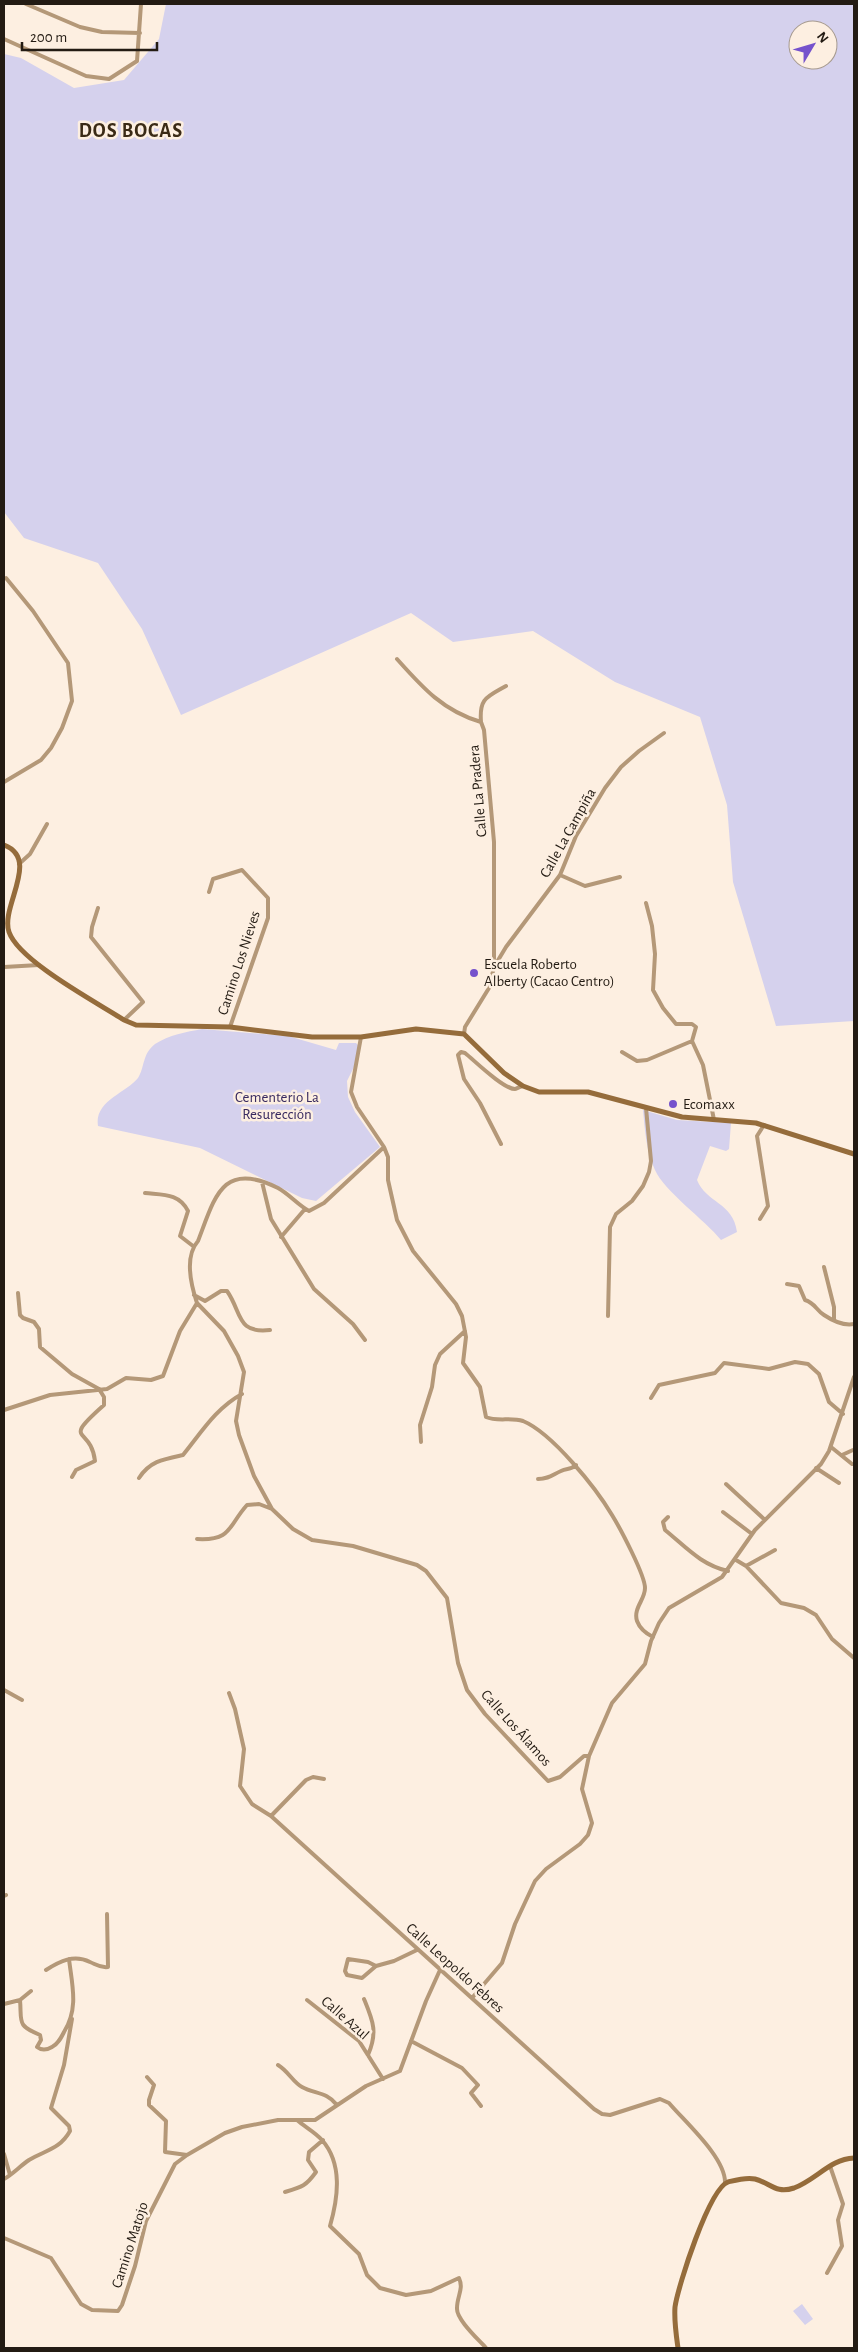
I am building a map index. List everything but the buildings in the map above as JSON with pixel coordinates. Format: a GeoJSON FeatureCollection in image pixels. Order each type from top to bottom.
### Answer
{"type":"FeatureCollection","features":[{"type":"Feature","properties":{"kind":"street"},"geometry":{"type":"LineString","coordinates":[[26,4],[80,27],[102,32],[140,33]]}},
{"type":"Feature","properties":{"kind":"street"},"geometry":{"type":"LineString","coordinates":[[4,40],[86,76],[108,79],[137,61],[141,4]]}},
{"type":"Feature","properties":{"kind":"street"},"geometry":{"type":"LineString","coordinates":[[4,782],[41,760],[51,748],[62,728],[72,701],[68,663],[33,612],[6,578]]}},
{"type":"Feature","properties":{"kind":"street","name":"Calle La Pradera"},"geometry":{"type":"LineString","coordinates":[[398,659],[430,695],[468,718],[481,722],[484,730],[494,842],[494,967]]}},
{"type":"Feature","properties":{"kind":"street"},"geometry":{"type":"LineString","coordinates":[[481,722],[480,707],[483,700],[506,686]]}},
{"type":"Feature","properties":{"kind":"street","name":"Calle La Campiña"},"geometry":{"type":"LineString","coordinates":[[464,1034],[465,1028],[489,988],[494,967],[506,947],[560,876],[576,836],[621,767],[664,733]]}},
{"type":"Feature","properties":{"kind":"street"},"geometry":{"type":"LineString","coordinates":[[19,864],[30,854],[47,824]]}},
{"type":"Feature","properties":{"kind":"street"},"geometry":{"type":"LineString","coordinates":[[4,845],[16,854],[19,864],[19,880],[7,917],[8,931],[15,945],[40,966],[124,1020],[145,1026],[230,1027],[312,1038],[361,1037],[416,1030],[464,1034],[504,1074],[522,1086],[539,1092],[588,1092],[682,1117],[764,1125],[854,1154]]}},
{"type":"Feature","properties":{"kind":"street","name":"Camino Los Nieves"},"geometry":{"type":"LineString","coordinates":[[209,892],[213,879],[242,870],[268,898],[268,918],[230,1027]]}},
{"type":"Feature","properties":{"kind":"street"},"geometry":{"type":"LineString","coordinates":[[560,876],[585,886],[620,877]]}},
{"type":"Feature","properties":{"kind":"street"},"geometry":{"type":"LineString","coordinates":[[646,904],[652,926],[655,954],[653,990],[671,1020],[676,1024],[692,1024],[696,1027],[692,1041],[703,1065],[714,1120]]}},
{"type":"Feature","properties":{"kind":"street"},"geometry":{"type":"LineString","coordinates":[[98,908],[92,926],[91,937],[142,1002],[124,1020]]}},
{"type":"Feature","properties":{"kind":"street"},"geometry":{"type":"LineString","coordinates":[[4,967],[40,966]]}},
{"type":"Feature","properties":{"kind":"street"},"geometry":{"type":"LineString","coordinates":[[361,1037],[351,1092],[356,1108],[384,1147],[388,1157],[388,1180],[397,1220],[413,1251],[456,1304],[462,1316],[466,1337],[463,1363],[480,1387],[486,1417],[491,1420],[521,1420],[533,1426],[576,1465],[612,1514],[637,1565],[645,1587],[644,1595],[637,1608],[637,1620],[644,1633],[653,1636]]}},
{"type":"Feature","properties":{"kind":"street"},"geometry":{"type":"LineString","coordinates":[[622,1052],[637,1061],[647,1060],[692,1041]]}},
{"type":"Feature","properties":{"kind":"street"},"geometry":{"type":"LineString","coordinates":[[502,1144],[480,1103],[464,1079],[458,1055],[461,1052],[465,1053],[510,1088],[516,1089],[522,1086]]}},
{"type":"Feature","properties":{"kind":"street"},"geometry":{"type":"LineString","coordinates":[[608,1316],[610,1227],[616,1214],[632,1201],[643,1186],[649,1172],[651,1160],[646,1108]]}},
{"type":"Feature","properties":{"kind":"street"},"geometry":{"type":"LineString","coordinates":[[760,1219],[768,1206],[757,1136],[764,1125]]}},
{"type":"Feature","properties":{"kind":"street"},"geometry":{"type":"LineString","coordinates":[[4,1410],[50,1395],[107,1388],[126,1378],[151,1380],[163,1376],[180,1331],[197,1303],[189,1262],[193,1246],[198,1241],[215,1199],[225,1184],[240,1177],[262,1182],[279,1189],[309,1211],[324,1203],[384,1147]]}},
{"type":"Feature","properties":{"kind":"street"},"geometry":{"type":"LineString","coordinates":[[262,1182],[271,1219],[314,1288],[354,1324],[365,1340]]}},
{"type":"Feature","properties":{"kind":"street"},"geometry":{"type":"LineString","coordinates":[[145,1193],[172,1196],[183,1201],[188,1211],[180,1236],[193,1246]]}},
{"type":"Feature","properties":{"kind":"street"},"geometry":{"type":"LineString","coordinates":[[281,1237],[305,1209]]}},
{"type":"Feature","properties":{"kind":"street"},"geometry":{"type":"LineString","coordinates":[[824,1267],[834,1307],[834,1320]]}},
{"type":"Feature","properties":{"kind":"street"},"geometry":{"type":"LineString","coordinates":[[788,1284],[798,1286],[805,1300],[813,1302],[822,1314],[845,1325],[854,1324]]}},
{"type":"Feature","properties":{"kind":"street"},"geometry":{"type":"LineString","coordinates":[[194,1295],[205,1301],[221,1291],[227,1290],[236,1303],[240,1320],[244,1326],[258,1332],[270,1330]]}},
{"type":"Feature","properties":{"kind":"street"},"geometry":{"type":"LineString","coordinates":[[18,1293],[20,1315],[34,1322],[39,1329],[40,1347],[72,1374],[99,1389],[104,1397],[104,1405],[79,1430],[94,1452],[95,1461],[76,1470],[72,1477]]}},
{"type":"Feature","properties":{"kind":"street","name":"Calle Los Álamos"},"geometry":{"type":"LineString","coordinates":[[197,1303],[224,1331],[238,1356],[244,1372],[242,1394],[236,1421],[239,1435],[254,1476],[272,1509],[293,1529],[312,1540],[353,1546],[416,1565],[426,1571],[447,1598],[458,1663],[467,1690],[485,1714],[548,1781],[560,1777],[584,1756],[589,1756]]}},
{"type":"Feature","properties":{"kind":"street"},"geometry":{"type":"LineString","coordinates":[[422,1442],[420,1425],[432,1387],[435,1365],[440,1354],[465,1331]]}},
{"type":"Feature","properties":{"kind":"street"},"geometry":{"type":"LineString","coordinates":[[651,1398],[659,1385],[715,1373],[724,1363],[770,1369],[795,1362],[808,1364],[820,1374],[829,1402],[843,1414]]}},
{"type":"Feature","properties":{"kind":"street"},"geometry":{"type":"LineString","coordinates":[[472,1998],[502,1963],[515,1924],[535,1881],[546,1868],[580,1844],[588,1835],[592,1823],[582,1788],[589,1756],[612,1703],[645,1664],[653,1636],[669,1608],[722,1577],[736,1560],[752,1534],[816,1468],[831,1447],[854,1377]]}},
{"type":"Feature","properties":{"kind":"street"},"geometry":{"type":"LineString","coordinates":[[139,1478],[146,1467],[164,1459],[183,1455],[213,1416],[227,1402],[242,1394]]}},
{"type":"Feature","properties":{"kind":"street"},"geometry":{"type":"LineString","coordinates":[[831,1447],[852,1464]]}},
{"type":"Feature","properties":{"kind":"street"},"geometry":{"type":"LineString","coordinates":[[842,1456],[853,1450]]}},
{"type":"Feature","properties":{"kind":"street"},"geometry":{"type":"LineString","coordinates":[[538,1478],[552,1477],[560,1471],[573,1468],[576,1465]]}},
{"type":"Feature","properties":{"kind":"street"},"geometry":{"type":"LineString","coordinates":[[816,1468],[839,1483]]}},
{"type":"Feature","properties":{"kind":"street"},"geometry":{"type":"LineString","coordinates":[[726,1484],[765,1520]]}},
{"type":"Feature","properties":{"kind":"street"},"geometry":{"type":"LineString","coordinates":[[197,1538],[210,1539],[224,1535],[230,1531],[248,1505],[259,1504],[272,1509]]}},
{"type":"Feature","properties":{"kind":"street"},"geometry":{"type":"LineString","coordinates":[[723,1512],[752,1534]]}},
{"type":"Feature","properties":{"kind":"street"},"geometry":{"type":"LineString","coordinates":[[668,1517],[663,1522],[665,1530],[705,1563],[728,1571]]}},
{"type":"Feature","properties":{"kind":"street"},"geometry":{"type":"LineString","coordinates":[[746,1566],[775,1550]]}},
{"type":"Feature","properties":{"kind":"street"},"geometry":{"type":"LineString","coordinates":[[736,1560],[746,1566],[781,1603],[804,1608],[816,1615],[832,1639],[854,1658]]}},
{"type":"Feature","properties":{"kind":"street"},"geometry":{"type":"LineString","coordinates":[[4,1690],[22,1700]]}},
{"type":"Feature","properties":{"kind":"street","name":"Calle Leopoldo Febres"},"geometry":{"type":"LineString","coordinates":[[229,1693],[235,1709],[244,1749],[240,1786],[252,1804],[271,1816],[417,1950],[602,2114],[617,2115],[660,2099],[669,2103],[719,2161],[725,2176],[725,2183]]}},
{"type":"Feature","properties":{"kind":"street"},"geometry":{"type":"LineString","coordinates":[[271,1816],[306,1780],[314,1777],[324,1779]]}},
{"type":"Feature","properties":{"kind":"street"},"geometry":{"type":"LineString","coordinates":[[46,1970],[69,1959],[79,1957],[102,1968],[108,1967],[107,1914]]}},
{"type":"Feature","properties":{"kind":"street"},"geometry":{"type":"LineString","coordinates":[[376,1966],[368,1962],[348,1959],[346,1971],[347,1975],[362,1978],[376,1966],[394,1961],[417,1950]]}},
{"type":"Feature","properties":{"kind":"street"},"geometry":{"type":"LineString","coordinates":[[4,2179],[28,2161],[64,2142],[70,2131],[69,2126],[51,2108],[64,2065],[72,2019],[74,1998],[69,1959]]}},
{"type":"Feature","properties":{"kind":"street","name":"Camino Matojo"},"geometry":{"type":"LineString","coordinates":[[4,2238],[50,2258],[81,2304],[92,2310],[118,2311],[122,2305],[135,2266],[146,2221],[175,2164],[225,2133],[242,2127],[262,2122],[296,2119],[315,2120],[366,2086],[400,2071],[440,1970]]}},
{"type":"Feature","properties":{"kind":"street"},"geometry":{"type":"LineString","coordinates":[[4,2004],[20,2000],[31,1991]]}},
{"type":"Feature","properties":{"kind":"street"},"geometry":{"type":"LineString","coordinates":[[364,1999],[375,2036],[368,2055]]}},
{"type":"Feature","properties":{"kind":"street"},"geometry":{"type":"LineString","coordinates":[[20,2000],[21,2023],[25,2029],[40,2035],[41,2040],[37,2047],[41,2050],[49,2049],[57,2044],[72,2019]]}},
{"type":"Feature","properties":{"kind":"street","name":"Calle Azul"},"geometry":{"type":"LineString","coordinates":[[307,2000],[359,2041],[383,2079]]}},
{"type":"Feature","properties":{"kind":"street"},"geometry":{"type":"LineString","coordinates":[[411,2041],[462,2068],[478,2085],[471,2093],[481,2106]]}},
{"type":"Feature","properties":{"kind":"street"},"geometry":{"type":"LineString","coordinates":[[278,2065],[288,2071],[300,2086],[323,2093],[337,2105]]}},
{"type":"Feature","properties":{"kind":"street"},"geometry":{"type":"LineString","coordinates":[[147,2077],[154,2085],[149,2105],[166,2121],[165,2152],[168,2154],[177,2152],[187,2155]]}},
{"type":"Feature","properties":{"kind":"street"},"geometry":{"type":"LineString","coordinates":[[296,2119],[323,2140],[334,2159],[337,2182],[336,2203],[330,2226],[359,2254],[371,2279],[380,2288],[406,2295],[431,2291],[459,2278],[462,2285],[456,2309],[459,2317],[486,2348]]}},
{"type":"Feature","properties":{"kind":"street"},"geometry":{"type":"LineString","coordinates":[[285,2192],[306,2186],[316,2172],[308,2160],[309,2152],[323,2140]]}},
{"type":"Feature","properties":{"kind":"street"},"geometry":{"type":"LineString","coordinates":[[4,2154],[10,2175]]}},
{"type":"Feature","properties":{"kind":"street"},"geometry":{"type":"LineString","coordinates":[[678,2348],[674,2322],[676,2304],[701,2225],[712,2200],[725,2183],[741,2179],[755,2179],[775,2189],[786,2190],[796,2187],[839,2159],[854,2158]]}},
{"type":"Feature","properties":{"kind":"street"},"geometry":{"type":"LineString","coordinates":[[827,2272],[842,2246],[838,2220],[843,2204],[830,2166]]}},
{"type":"Feature","properties":{"kind":"green space"},"geometry":{"type":"Polygon","coordinates":[[[166,4],[854,4],[854,1021],[776,1026],[733,882],[727,805],[700,717],[615,682],[533,631],[453,642],[411,613],[181,715],[142,629],[98,563],[24,538],[4,512],[4,54],[21,58],[74,88],[124,80],[159,39],[166,4]]]}},
{"type":"Feature","properties":{"kind":"green space","name":"Cementerio La Resurección"},"geometry":{"type":"Polygon","coordinates":[[[202,1029],[288,1036],[336,1050],[339,1043],[356,1043],[359,1046],[355,1065],[347,1081],[348,1097],[355,1112],[380,1147],[316,1201],[302,1198],[200,1148],[98,1126],[98,1117],[101,1110],[112,1098],[138,1078],[148,1052],[155,1044],[172,1036],[202,1029]]]}},
{"type":"Feature","properties":{"kind":"green space"},"geometry":{"type":"Polygon","coordinates":[[[643,1110],[677,1120],[731,1123],[729,1149],[726,1151],[710,1146],[697,1180],[706,1194],[730,1214],[735,1222],[737,1232],[721,1240],[660,1178],[655,1170],[646,1140],[643,1110]]]}},
{"type":"Feature","properties":{"kind":"green space"},"geometry":{"type":"Polygon","coordinates":[[[802,2304],[813,2319],[805,2325],[793,2311],[802,2304]]]}},
{"type":"Feature","properties":{"kind":"place","name":"Escuela Roberto Alberty (Cacao Centro)"},"geometry":{"type":"Point","coordinates":[474,973]}},
{"type":"Feature","properties":{"kind":"place","name":"Ecomaxx"},"geometry":{"type":"Point","coordinates":[673,1104]}},
{"type":"Feature","properties":{"kind":"district","name":"DOS BOCAS"},"geometry":{"type":"Point","coordinates":[131,131]}}]}
